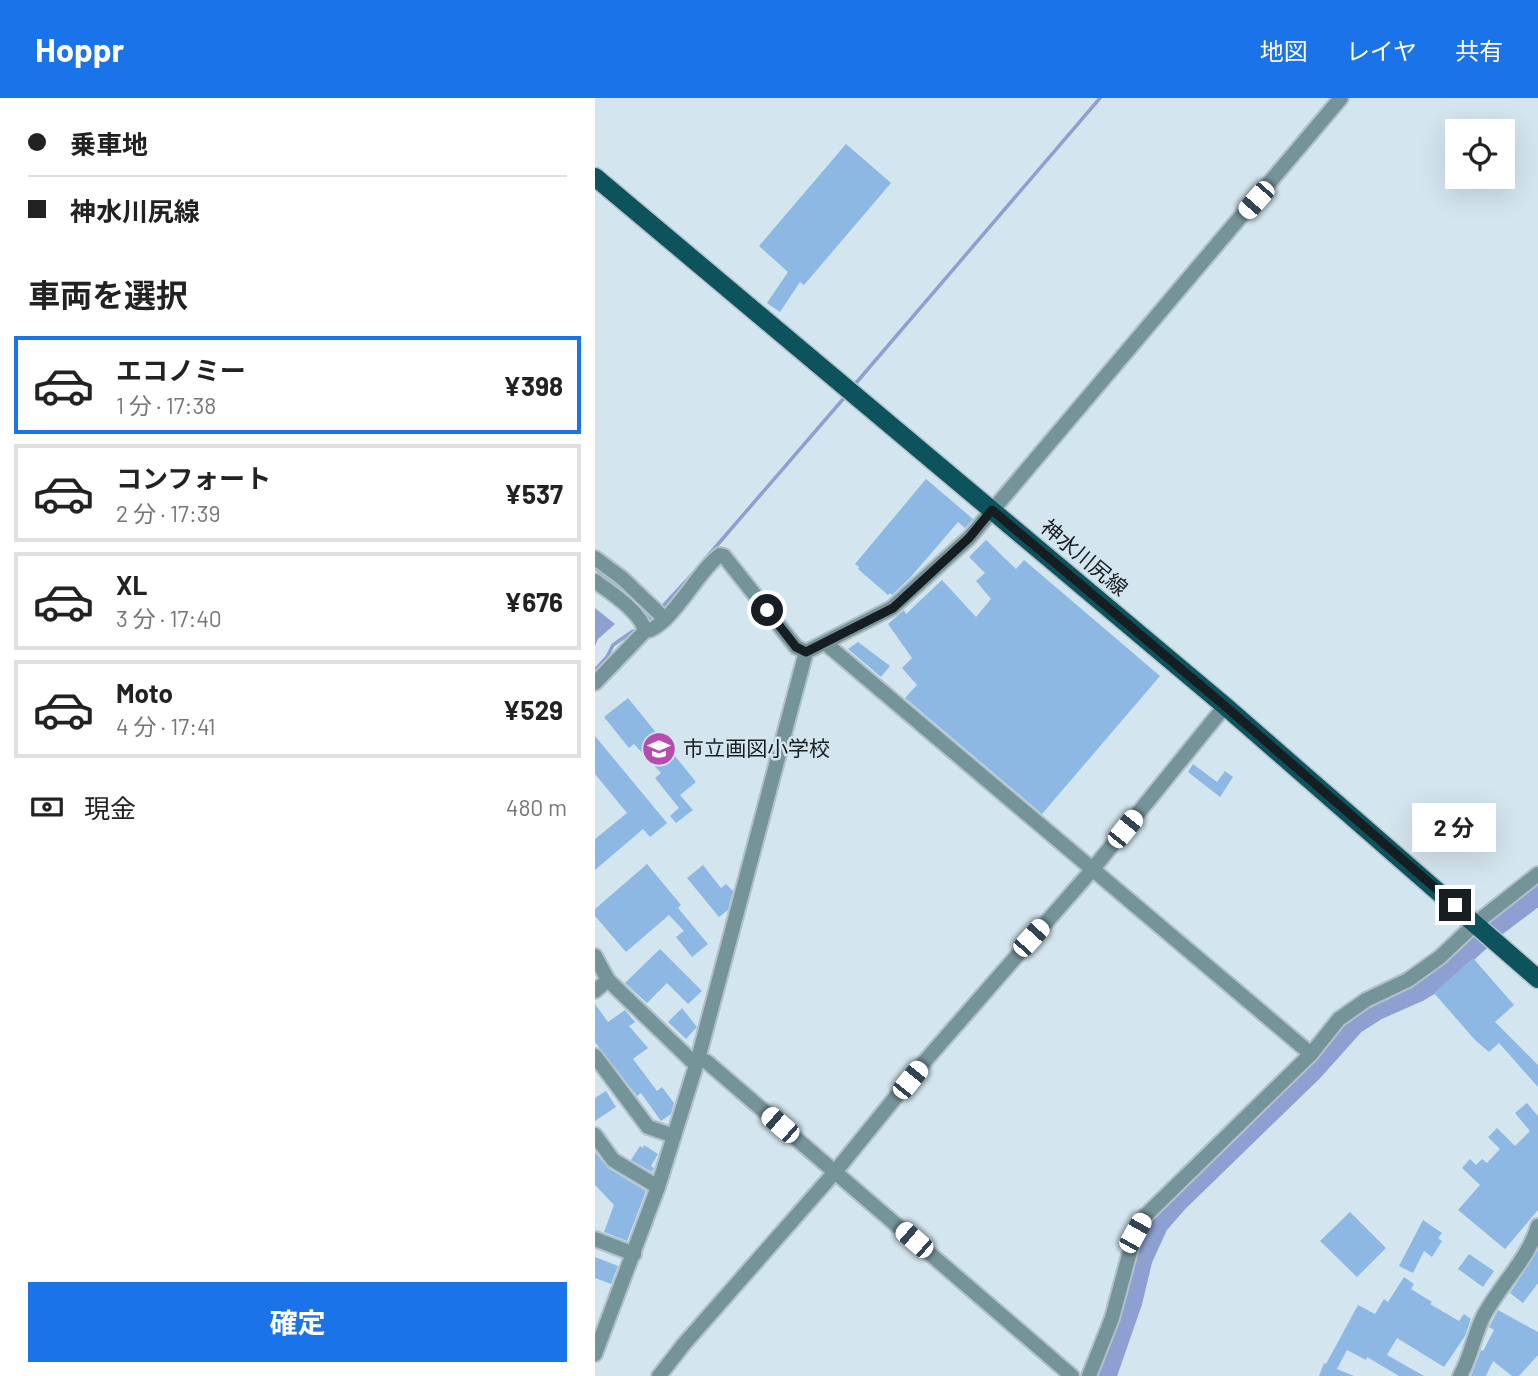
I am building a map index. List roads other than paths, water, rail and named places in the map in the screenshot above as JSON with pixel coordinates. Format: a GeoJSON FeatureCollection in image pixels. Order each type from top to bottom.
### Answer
{"type":"FeatureCollection","features":[{"type":"Feature","properties":{"kind":"main road","name":"神水川尻線"},"geometry":{"type":"LineString","coordinates":[[595,177],[1225,706],[1538,979]]}},
{"type":"Feature","properties":{"kind":"street"},"geometry":{"type":"LineString","coordinates":[[595,1354],[658,1186],[697,1062],[806,652],[893,608],[969,538],[1341,98]]}},
{"type":"Feature","properties":{"kind":"street"},"geometry":{"type":"LineString","coordinates":[[595,683],[645,631],[655,629],[665,619],[717,556],[722,555],[796,647],[806,652]]}},
{"type":"Feature","properties":{"kind":"street"},"geometry":{"type":"LineString","coordinates":[[595,558],[622,578],[665,619]]}},
{"type":"Feature","properties":{"kind":"street"},"geometry":{"type":"LineString","coordinates":[[595,581],[627,607],[644,626],[645,631]]}},
{"type":"Feature","properties":{"kind":"street"},"geometry":{"type":"LineString","coordinates":[[825,643],[1311,1054]]}},
{"type":"Feature","properties":{"kind":"street"},"geometry":{"type":"LineString","coordinates":[[659,1376],[692,1334],[835,1172],[925,1061],[1092,870],[1225,706]]}},
{"type":"Feature","properties":{"kind":"street"},"geometry":{"type":"LineString","coordinates":[[1089,1376],[1111,1318],[1135,1233],[1145,1216],[1311,1054],[1339,1019],[1366,1000],[1408,980],[1483,929],[1538,874]]}},
{"type":"Feature","properties":{"kind":"street"},"geometry":{"type":"LineString","coordinates":[[595,956],[608,980],[697,1062],[707,1062],[1072,1376]]}},
{"type":"Feature","properties":{"kind":"street"},"geometry":{"type":"LineString","coordinates":[[595,991],[608,980]]}},
{"type":"Feature","properties":{"kind":"street"},"geometry":{"type":"LineString","coordinates":[[595,1056],[648,1127],[674,1136]]}},
{"type":"Feature","properties":{"kind":"street"},"geometry":{"type":"LineString","coordinates":[[596,1137],[613,1160],[658,1186]]}},
{"type":"Feature","properties":{"kind":"street"},"geometry":{"type":"LineString","coordinates":[[1460,1376],[1468,1362],[1483,1317],[1536,1244],[1538,1226]]}},
{"type":"Feature","properties":{"kind":"street"},"geometry":{"type":"LineString","coordinates":[[595,1239],[634,1254]]}},
{"type":"Feature","properties":{"kind":"water"},"geometry":{"type":"Polygon","coordinates":[[[595,608],[615,624],[598,639],[595,646],[595,608]]]}},
{"type":"Feature","properties":{"kind":"waterway"},"geometry":{"type":"LineString","coordinates":[[856,383],[1100,98]]}},
{"type":"Feature","properties":{"kind":"waterway"},"geometry":{"type":"LineString","coordinates":[[706,558],[844,398]]}},
{"type":"Feature","properties":{"kind":"waterway"},"geometry":{"type":"LineString","coordinates":[[663,606],[699,567]]}},
{"type":"Feature","properties":{"kind":"waterway"},"geometry":{"type":"LineString","coordinates":[[595,568],[627,592]]}},
{"type":"Feature","properties":{"kind":"waterway"},"geometry":{"type":"LineString","coordinates":[[640,604],[651,617],[646,621]]}},
{"type":"Feature","properties":{"kind":"waterway"},"geometry":{"type":"LineString","coordinates":[[595,670],[607,657],[613,645],[633,631]]}},
{"type":"Feature","properties":{"kind":"waterway"},"geometry":{"type":"LineString","coordinates":[[1105,1376],[1131,1301],[1141,1259],[1157,1224],[1177,1201],[1311,1071],[1354,1023],[1376,1009],[1434,981],[1494,926],[1538,893]]}},
{"type":"Feature","properties":{"kind":"place","name":"市立画図小学校"},"geometry":{"type":"Point","coordinates":[659,749]}}]}
